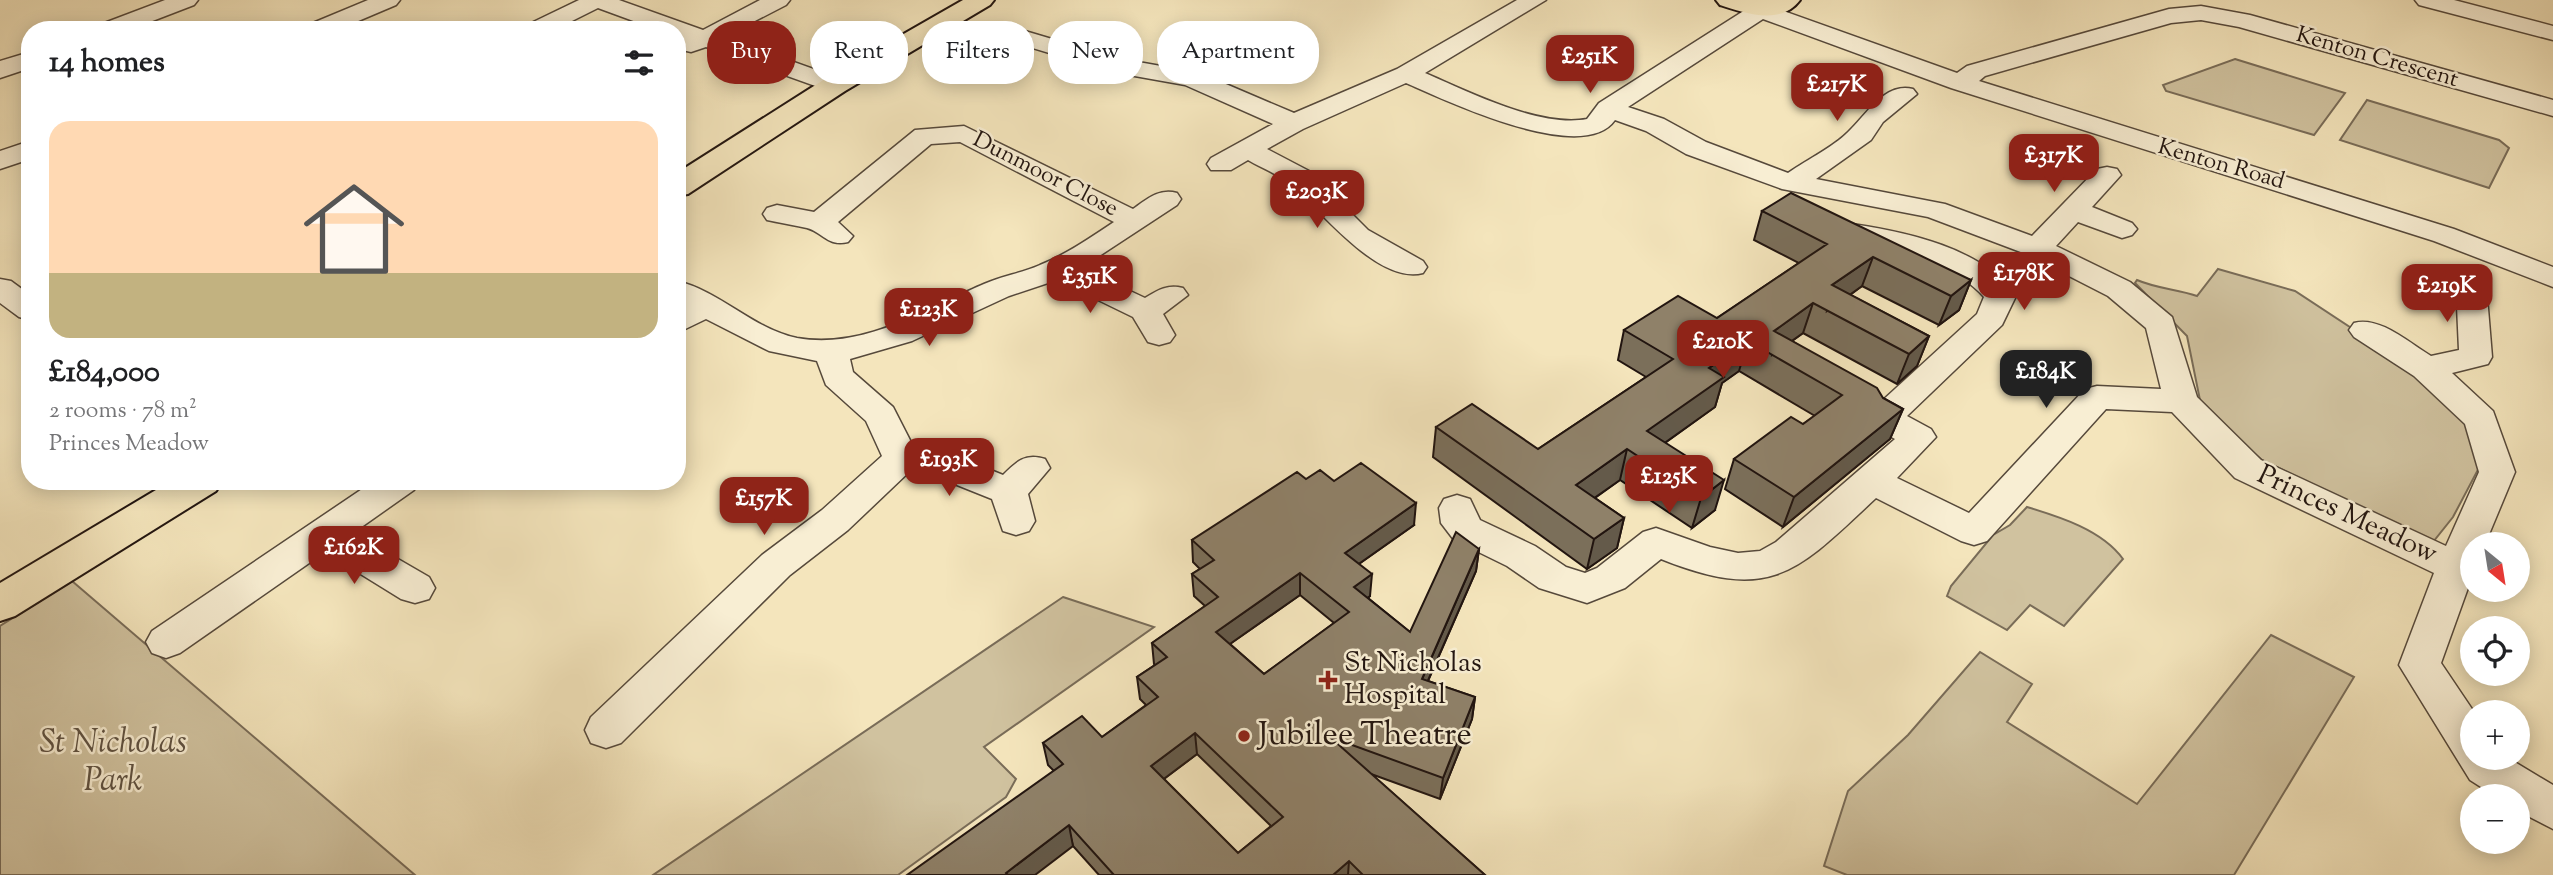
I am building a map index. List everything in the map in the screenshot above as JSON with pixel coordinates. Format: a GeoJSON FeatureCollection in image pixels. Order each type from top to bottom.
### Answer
{"type":"FeatureCollection","features":[{"type":"Feature","properties":{"kind":"main road"},"geometry":{"type":"LineString","coordinates":[[686,181],[835,85],[981,0]]}},
{"type":"Feature","properties":{"kind":"main road","name":"Kenton Road"},"geometry":{"type":"LineString","coordinates":[[1729,0],[1761,10]]}},
{"type":"Feature","properties":{"kind":"main road"},"geometry":{"type":"LineString","coordinates":[[1761,10],[1787,0]]}},
{"type":"Feature","properties":{"kind":"main road"},"geometry":{"type":"LineString","coordinates":[[0,604],[187,490]]}},
{"type":"Feature","properties":{"kind":"street"},"geometry":{"type":"LineString","coordinates":[[131,21],[186,0]]}},
{"type":"Feature","properties":{"kind":"street"},"geometry":{"type":"LineString","coordinates":[[338,21],[388,0]]}},
{"type":"Feature","properties":{"kind":"street"},"geometry":{"type":"LineString","coordinates":[[554,21],[597,0],[656,21]]}},
{"type":"Feature","properties":{"kind":"street"},"geometry":{"type":"LineString","coordinates":[[686,47],[778,0]]}},
{"type":"Feature","properties":{"kind":"street"},"geometry":{"type":"LineString","coordinates":[[2427,0],[2553,33]]}},
{"type":"Feature","properties":{"kind":"street"},"geometry":{"type":"LineString","coordinates":[[1220,164],[1294,123],[1406,74],[1523,2]]}},
{"type":"Feature","properties":{"kind":"street"},"geometry":{"type":"LineString","coordinates":[[1406,74],[1482,106],[1559,128],[1594,127],[1601,122],[1608,109],[1761,10]]}},
{"type":"Feature","properties":{"kind":"street","name":"Kenton Road"},"geometry":{"type":"LineString","coordinates":[[1761,10],[1960,83],[2444,235],[2553,278]]}},
{"type":"Feature","properties":{"kind":"street","name":"Kenton Crescent"},"geometry":{"type":"LineString","coordinates":[[1960,83],[1976,71],[2169,16],[2201,13],[2242,20],[2553,108]]}},
{"type":"Feature","properties":{"kind":"street"},"geometry":{"type":"LineString","coordinates":[[686,32],[835,85]]}},
{"type":"Feature","properties":{"kind":"street"},"geometry":{"type":"LineString","coordinates":[[1034,41],[1112,65],[1191,78],[1294,123]]}},
{"type":"Feature","properties":{"kind":"street"},"geometry":{"type":"LineString","coordinates":[[0,70],[21,62]]}},
{"type":"Feature","properties":{"kind":"street"},"geometry":{"type":"LineString","coordinates":[[1792,183],[1862,134],[1881,112],[1904,94]]}},
{"type":"Feature","properties":{"kind":"street"},"geometry":{"type":"LineString","coordinates":[[1850,100],[1881,112]]}},
{"type":"Feature","properties":{"kind":"street"},"geometry":{"type":"LineString","coordinates":[[1608,109],[1655,125],[1746,168],[1792,183],[1935,210],[2037,248],[2119,289],[2161,324],[2180,401],[2097,397],[1974,531],[1872,481]]}},
{"type":"Feature","properties":{"kind":"street","name":"Dunmoor Close"},"geometry":{"type":"LineString","coordinates":[[777,214],[829,229],[924,136],[964,134],[1133,220]]}},
{"type":"Feature","properties":{"kind":"street"},"geometry":{"type":"LineString","coordinates":[[1247,149],[1300,177],[1358,236],[1412,267]]}},
{"type":"Feature","properties":{"kind":"street"},"geometry":{"type":"LineString","coordinates":[[0,161],[21,153]]}},
{"type":"Feature","properties":{"kind":"street"},"geometry":{"type":"LineString","coordinates":[[2037,248],[2107,175]]}},
{"type":"Feature","properties":{"kind":"street"},"geometry":{"type":"LineString","coordinates":[[686,294],[765,339],[799,349],[831,351],[882,340],[1000,288],[1058,269],[1167,199]]}},
{"type":"Feature","properties":{"kind":"street"},"geometry":{"type":"LineString","coordinates":[[2073,210],[2122,229]]}},
{"type":"Feature","properties":{"kind":"street"},"geometry":{"type":"LineString","coordinates":[[1457,508],[1460,523],[1467,530],[1521,556],[1553,578],[1587,588],[1611,578],[1656,542],[1708,561],[1741,567],[1768,565],[1796,546],[1919,437],[1884,418],[1991,318],[2000,296],[1984,282],[1913,245],[1884,237],[1852,233]]}},
{"type":"Feature","properties":{"kind":"street"},"geometry":{"type":"LineString","coordinates":[[1058,269],[1153,323],[1172,295]]}},
{"type":"Feature","properties":{"kind":"street"},"geometry":{"type":"LineString","coordinates":[[21,278],[0,288],[21,303]]}},
{"type":"Feature","properties":{"kind":"street"},"geometry":{"type":"LineString","coordinates":[[2426,368],[2476,357],[2471,284]]}},
{"type":"Feature","properties":{"kind":"street"},"geometry":{"type":"LineString","coordinates":[[686,317],[707,304]]}},
{"type":"Feature","properties":{"kind":"street","name":"Princes Meadow"},"geometry":{"type":"LineString","coordinates":[[2365,330],[2426,368],[2481,419],[2497,472],[2456,567],[2420,665],[2460,727]]}},
{"type":"Feature","properties":{"kind":"street"},"geometry":{"type":"LineString","coordinates":[[831,351],[838,377],[881,415],[901,459]]}},
{"type":"Feature","properties":{"kind":"street","name":"Princes Meadow"},"geometry":{"type":"LineString","coordinates":[[2180,401],[2248,469],[2456,567]]}},
{"type":"Feature","properties":{"kind":"street"},"geometry":{"type":"LineString","coordinates":[[901,459],[943,466],[1019,493]]}},
{"type":"Feature","properties":{"kind":"street"},"geometry":{"type":"LineString","coordinates":[[606,730],[776,565],[835,520],[901,459]]}},
{"type":"Feature","properties":{"kind":"street"},"geometry":{"type":"LineString","coordinates":[[166,642],[388,490]]}},
{"type":"Feature","properties":{"kind":"street"},"geometry":{"type":"LineString","coordinates":[[323,533],[415,588]]}},
{"type":"Feature","properties":{"kind":"street"},"geometry":{"type":"LineString","coordinates":[[2491,770],[2553,809]]}},
{"type":"Feature","properties":{"kind":"green space"},"geometry":{"type":"Polygon","coordinates":[[[2235,59],[2345,93],[2314,135],[2166,91],[2163,85],[2235,59]]]}},
{"type":"Feature","properties":{"kind":"green space"},"geometry":{"type":"Polygon","coordinates":[[[2367,100],[2499,140],[2509,148],[2489,188],[2340,140],[2367,100]]]}},
{"type":"Feature","properties":{"kind":"green space"},"geometry":{"type":"Polygon","coordinates":[[[2218,269],[2295,291],[2403,362],[2461,413],[2481,464],[2453,517],[2433,542],[2262,460],[2202,410],[2187,336],[2135,283],[2137,280],[2197,296],[2218,269]]]}},
{"type":"Feature","properties":{"kind":"green space"},"geometry":{"type":"Polygon","coordinates":[[[2027,507],[2092,532],[2123,559],[2064,626],[2030,605],[2007,630],[1947,596],[1951,586],[1993,535],[2010,525],[2027,507]]]}},
{"type":"Feature","properties":{"kind":"green space","name":"St Nicholas Park"},"geometry":{"type":"Polygon","coordinates":[[[72,581],[415,875],[0,875],[0,626],[72,581]]]}},
{"type":"Feature","properties":{"kind":"green space"},"geometry":{"type":"Polygon","coordinates":[[[1063,597],[1154,627],[984,747],[1016,779],[1006,797],[898,875],[653,875],[1063,597]]]}},
{"type":"Feature","properties":{"kind":"green space"},"geometry":{"type":"Polygon","coordinates":[[[2271,635],[2354,677],[2234,875],[1847,875],[1824,866],[1848,791],[1908,735],[1980,652],[2032,684],[2007,722],[2137,804],[2271,635]]]}},
{"type":"Feature","properties":{"kind":"building"},"geometry":{"type":"Polygon","coordinates":[[[1791,193],[1971,280],[1951,296],[1873,257],[1832,285],[1929,336],[1909,354],[1813,303],[1774,331],[1877,388],[1883,398],[1903,409],[1794,497],[1734,459],[1791,417],[1803,424],[1842,395],[1748,341],[1709,368],[1724,377],[1647,431],[1724,480],[1701,498],[1627,449],[1576,485],[1624,518],[1594,539],[1436,427],[1472,404],[1538,449],[1673,359],[1624,330],[1678,296],[1717,318],[1827,244],[1762,211],[1791,193]]]}},
{"type":"Feature","properties":{"kind":"building"},"geometry":{"type":"Polygon","coordinates":[[[1361,463],[1416,503],[1345,553],[1372,574],[1354,587],[1410,632],[1456,532],[1479,549],[1422,679],[1475,697],[1443,778],[1330,737],[1485,875],[1363,875],[1349,861],[1333,875],[1114,875],[1069,825],[1006,873],[1008,875],[907,875],[1063,764],[1043,743],[1082,716],[1102,737],[1158,697],[1137,677],[1167,657],[1152,643],[1218,597],[1192,574],[1214,560],[1192,540],[1297,472],[1306,479],[1320,470],[1334,481],[1361,463]],[[1300,573],[1216,632],[1264,674],[1349,612],[1300,573]],[[1195,733],[1151,766],[1238,853],[1283,817],[1195,733]]]}},
{"type":"Feature","properties":{"kind":"place","name":"St Nicholas Hospital"},"geometry":{"type":"Point","coordinates":[1328,680]}},
{"type":"Feature","properties":{"kind":"place","name":"Jubilee Theatre"},"geometry":{"type":"Point","coordinates":[1244,736]}}]}
